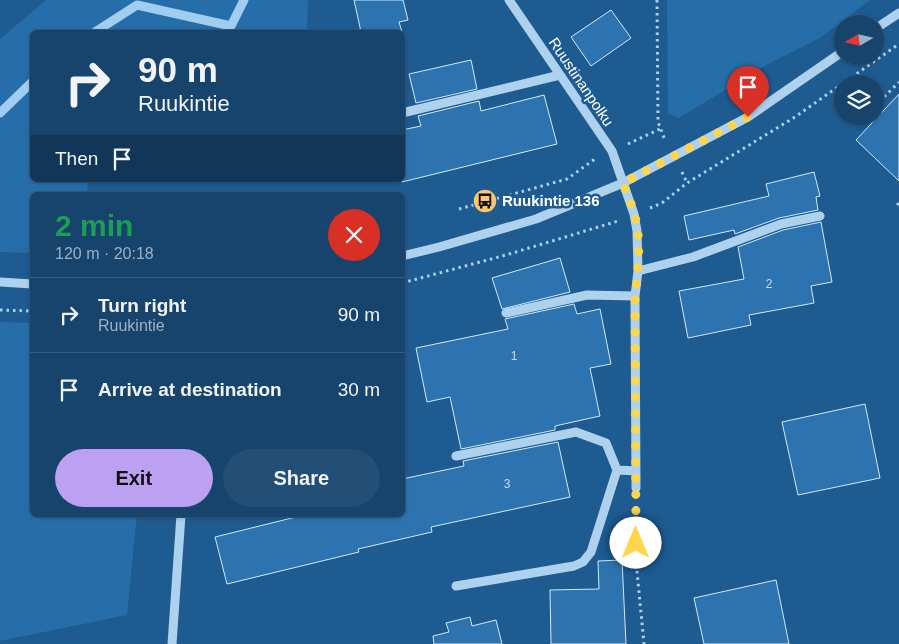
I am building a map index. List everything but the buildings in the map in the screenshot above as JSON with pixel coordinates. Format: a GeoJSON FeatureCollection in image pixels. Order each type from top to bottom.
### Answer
{"type":"FeatureCollection","features":[{"type":"Feature","properties":{"kind":"street","name":"Ruustinanpolku"},"geometry":{"type":"LineString","coordinates":[[509,0],[612,152],[634,214],[637,231],[638,271],[635,296],[636,488]]}},
{"type":"Feature","properties":{"kind":"street"},"geometry":{"type":"LineString","coordinates":[[884,23],[899,13]]}},
{"type":"Feature","properties":{"kind":"street"},"geometry":{"type":"LineString","coordinates":[[405,255],[536,219],[623,183],[748,117],[834,58]]}},
{"type":"Feature","properties":{"kind":"street"},"geometry":{"type":"LineString","coordinates":[[405,112],[560,75]]}},
{"type":"Feature","properties":{"kind":"street"},"geometry":{"type":"LineString","coordinates":[[638,271],[693,257],[781,224],[820,216]]}},
{"type":"Feature","properties":{"kind":"street"},"geometry":{"type":"LineString","coordinates":[[0,282],[30,284]]}},
{"type":"Feature","properties":{"kind":"street"},"geometry":{"type":"LineString","coordinates":[[506,313],[587,294],[635,296]]}},
{"type":"Feature","properties":{"kind":"street"},"geometry":{"type":"LineString","coordinates":[[456,456],[576,432],[606,443],[617,470],[591,552],[583,562],[574,566],[456,586]]}},
{"type":"Feature","properties":{"kind":"street"},"geometry":{"type":"LineString","coordinates":[[617,470],[636,471]]}},
{"type":"Feature","properties":{"kind":"street"},"geometry":{"type":"LineString","coordinates":[[172,644],[181,517]]}},
{"type":"Feature","properties":{"kind":"path"},"geometry":{"type":"LineString","coordinates":[[657,0],[658,122],[660,130],[688,183]]}},
{"type":"Feature","properties":{"kind":"path"},"geometry":{"type":"LineString","coordinates":[[884,97],[899,82]]}},
{"type":"Feature","properties":{"kind":"path"},"geometry":{"type":"LineString","coordinates":[[459,209],[566,179],[595,159],[660,130]]}},
{"type":"Feature","properties":{"kind":"path"},"geometry":{"type":"LineString","coordinates":[[0,310],[30,311]]}},
{"type":"Feature","properties":{"kind":"path"},"geometry":{"type":"LineString","coordinates":[[636,488],[636,561],[644,644]]}},
{"type":"Feature","properties":{"kind":"shaded area"},"geometry":{"type":"Polygon","coordinates":[[[46,0],[308,0],[307,30],[30,30],[30,182],[87,182],[88,192],[30,192],[30,253],[0,252],[0,39],[46,0]]]}},
{"type":"Feature","properties":{"kind":"shaded area"},"geometry":{"type":"Polygon","coordinates":[[[667,0],[870,0],[850,15],[834,15],[834,27],[820,38],[768,64],[679,118],[668,113],[667,0]]]}},
{"type":"Feature","properties":{"kind":"shaded area"},"geometry":{"type":"Polygon","coordinates":[[[0,322],[30,323],[30,517],[137,517],[127,615],[0,641],[0,322]]]}},
{"type":"Feature","properties":{"kind":"waterway"},"geometry":{"type":"LineString","coordinates":[[98,30],[137,5],[231,26],[244,0]]}},
{"type":"Feature","properties":{"kind":"waterway"},"geometry":{"type":"LineString","coordinates":[[0,113],[30,84]]}},
{"type":"Feature","properties":{"kind":"place","name":"Ruukintie 136"},"geometry":{"type":"Point","coordinates":[485,201]}},
{"type":"Feature","properties":{"kind":"route"},"geometry":{"type":"LineString","coordinates":[[636,543],[635,296],[638,271],[637,231],[634,214],[623,183],[748,117]]}}]}
